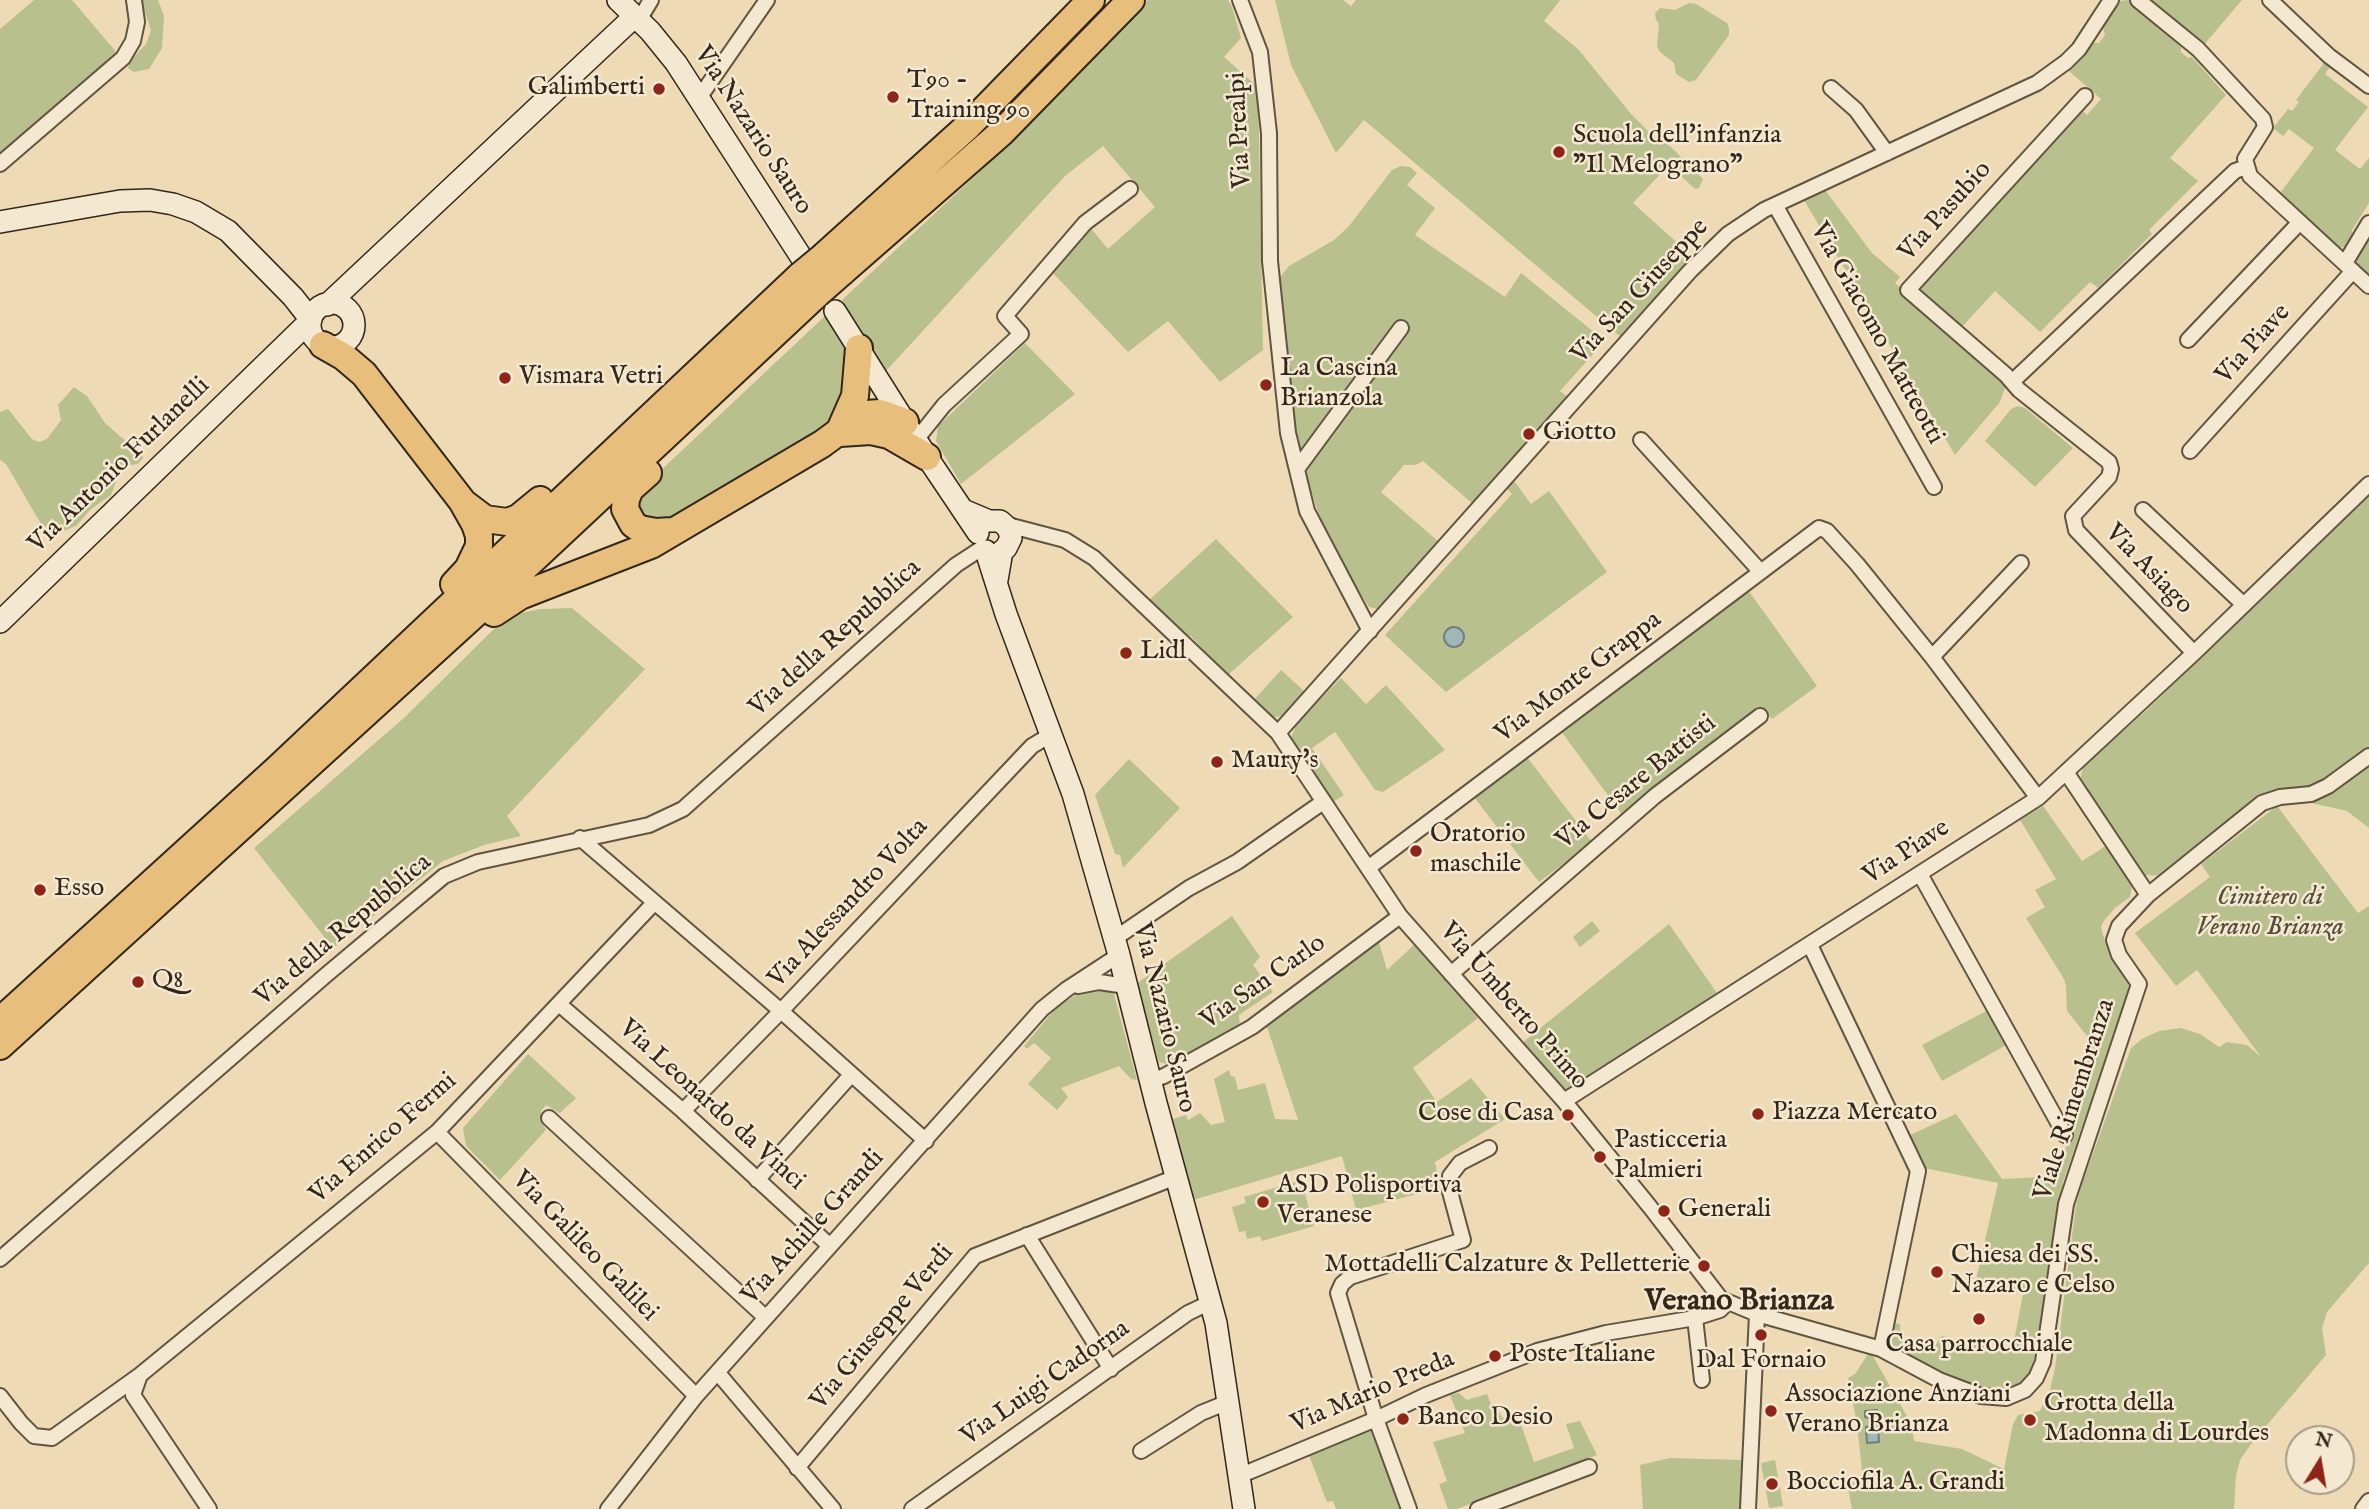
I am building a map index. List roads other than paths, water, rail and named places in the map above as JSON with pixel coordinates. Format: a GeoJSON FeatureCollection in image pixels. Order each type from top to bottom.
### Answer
{"type":"FeatureCollection","features":[{"type":"Feature","properties":{"kind":"highway"},"geometry":{"type":"LineString","coordinates":[[0,1046],[369,711],[746,361],[821,279],[1091,0]]}},
{"type":"Feature","properties":{"kind":"highway"},"geometry":{"type":"LineString","coordinates":[[0,1021],[310,738],[629,436],[1002,133],[1131,0]]}},
{"type":"Feature","properties":{"kind":"highway"},"geometry":{"type":"LineString","coordinates":[[350,323],[364,374]]}},
{"type":"Feature","properties":{"kind":"highway"},"geometry":{"type":"LineString","coordinates":[[323,345],[344,357],[364,374],[462,501],[480,517],[491,521],[507,522],[518,518],[598,449],[629,436]]}},
{"type":"Feature","properties":{"kind":"highway"},"geometry":{"type":"LineString","coordinates":[[838,433],[855,397],[859,348]]}},
{"type":"Feature","properties":{"kind":"highway"},"geometry":{"type":"LineString","coordinates":[[672,531],[648,531],[633,524],[625,509],[630,489],[728,400],[740,382],[746,361]]}},
{"type":"Feature","properties":{"kind":"highway"},"geometry":{"type":"LineString","coordinates":[[369,711],[418,678],[511,601],[651,545],[866,414],[880,412],[901,428]]}},
{"type":"Feature","properties":{"kind":"highway"},"geometry":{"type":"LineString","coordinates":[[310,738],[327,703],[455,583],[474,560],[479,547],[479,536],[462,501]]}},
{"type":"Feature","properties":{"kind":"main road","name":"Via Nazario Sauro"},"geometry":{"type":"LineString","coordinates":[[635,13],[676,63],[821,279],[901,428],[963,510],[991,538],[996,581],[1006,614],[1073,794],[1216,1323],[1239,1476],[1239,1505]]}},
{"type":"Feature","properties":{"kind":"main road","name":"Via Antonio Furlanelli"},"geometry":{"type":"LineString","coordinates":[[0,622],[319,311],[635,13]]}},
{"type":"Feature","properties":{"kind":"main road"},"geometry":{"type":"LineString","coordinates":[[1,221],[120,201],[150,200],[196,212],[228,231],[292,297],[319,311],[339,305],[350,323],[340,346],[298,346],[280,351]]}},
{"type":"Feature","properties":{"kind":"main road","name":"Via Antonio Furlanelli"},"geometry":{"type":"LineString","coordinates":[[350,323],[351,296],[361,274]]}},
{"type":"Feature","properties":{"kind":"main road"},"geometry":{"type":"LineString","coordinates":[[319,311],[311,332],[323,345]]}},
{"type":"Feature","properties":{"kind":"street"},"geometry":{"type":"LineString","coordinates":[[0,164],[123,58],[134,41],[137,22],[134,0]]}},
{"type":"Feature","properties":{"kind":"street"},"geometry":{"type":"LineString","coordinates":[[635,13],[651,0]]}},
{"type":"Feature","properties":{"kind":"street"},"geometry":{"type":"LineString","coordinates":[[699,98],[767,0]]}},
{"type":"Feature","properties":{"kind":"street","name":"Via Prealpi"},"geometry":{"type":"LineString","coordinates":[[1240,0],[1260,52],[1269,133],[1270,261],[1288,433],[1307,510],[1370,631]]}},
{"type":"Feature","properties":{"kind":"street","name":"Via San Giuseppe"},"geometry":{"type":"LineString","coordinates":[[1278,733],[1690,271],[1728,234],[1775,205],[2037,83],[2079,49],[2111,0]]}},
{"type":"Feature","properties":{"kind":"street"},"geometry":{"type":"LineString","coordinates":[[2138,0],[2197,49],[2263,119],[2265,127],[2245,159],[2250,176],[2369,286]]}},
{"type":"Feature","properties":{"kind":"street"},"geometry":{"type":"LineString","coordinates":[[2270,0],[2329,56],[2369,86]]}},
{"type":"Feature","properties":{"kind":"street"},"geometry":{"type":"LineString","coordinates":[[1832,88],[1856,110],[1886,153]]}},
{"type":"Feature","properties":{"kind":"street","name":"Via Pasubio"},"geometry":{"type":"LineString","coordinates":[[2013,381],[1908,290],[2085,96]]}},
{"type":"Feature","properties":{"kind":"street"},"geometry":{"type":"LineString","coordinates":[[2013,381],[2235,171],[2246,167]]}},
{"type":"Feature","properties":{"kind":"street"},"geometry":{"type":"LineString","coordinates":[[901,428],[944,405],[1021,334],[1005,316],[1085,223],[1130,189]]}},
{"type":"Feature","properties":{"kind":"street","name":"Via Giacomo Matteotti"},"geometry":{"type":"LineString","coordinates":[[1775,205],[1934,487]]}},
{"type":"Feature","properties":{"kind":"street","name":"Via Piave"},"geometry":{"type":"LineString","coordinates":[[2188,340],[2300,222]]}},
{"type":"Feature","properties":{"kind":"street","name":"Via Piave"},"geometry":{"type":"LineString","coordinates":[[2190,451],[2349,267],[2369,223]]}},
{"type":"Feature","properties":{"kind":"street"},"geometry":{"type":"LineString","coordinates":[[1297,469],[1401,328]]}},
{"type":"Feature","properties":{"kind":"street","name":"Via Asiago"},"geometry":{"type":"LineString","coordinates":[[2013,381],[2019,390],[2109,462],[2109,477],[2073,516],[2076,530],[2194,653]]}},
{"type":"Feature","properties":{"kind":"street"},"geometry":{"type":"LineString","coordinates":[[1641,440],[1760,571]]}},
{"type":"Feature","properties":{"kind":"street","name":"Via Piave"},"geometry":{"type":"LineString","coordinates":[[1564,1101],[2038,798],[2194,653],[2369,484]]}},
{"type":"Feature","properties":{"kind":"street"},"geometry":{"type":"LineString","coordinates":[[2143,510],[2244,605]]}},
{"type":"Feature","properties":{"kind":"street","name":"Via Monte Grappa"},"geometry":{"type":"LineString","coordinates":[[1368,868],[1819,528],[1827,531],[1857,564],[1932,657]]}},
{"type":"Feature","properties":{"kind":"street","name":"Via Umberto Primo"},"geometry":{"type":"LineString","coordinates":[[991,538],[1036,534],[1065,540],[1094,558],[1278,733],[1400,916],[1564,1101],[1717,1294],[1727,1303]]}},
{"type":"Feature","properties":{"kind":"street","name":"Via della Repubblica"},"geometry":{"type":"LineString","coordinates":[[0,1259],[326,975],[444,876],[478,862],[649,825],[683,809],[956,565],[991,538]]}},
{"type":"Feature","properties":{"kind":"street"},"geometry":{"type":"LineString","coordinates":[[2021,563],[1932,657],[2038,798]]}},
{"type":"Feature","properties":{"kind":"street","name":"Via Cesare Battisti"},"geometry":{"type":"LineString","coordinates":[[1451,974],[1655,796],[1760,716]]}},
{"type":"Feature","properties":{"kind":"street","name":"Via Alessandro Volta"},"geometry":{"type":"LineString","coordinates":[[683,1111],[1032,746],[1052,734]]}},
{"type":"Feature","properties":{"kind":"street","name":"Viale Rimembranza"},"geometry":{"type":"LineString","coordinates":[[1881,1349],[1939,1380],[1981,1396],[2006,1398],[2025,1391],[2036,1378],[2043,1362],[2066,1204],[2139,984],[2119,955],[2114,940],[2119,926],[2148,895],[2262,803],[2280,797],[2311,794],[2329,786],[2369,756]]}},
{"type":"Feature","properties":{"kind":"street"},"geometry":{"type":"LineString","coordinates":[[2066,772],[2148,895]]}},
{"type":"Feature","properties":{"kind":"street","name":"Via Achille Grandi"},"geometry":{"type":"LineString","coordinates":[[608,1509],[696,1396],[1042,1009],[1189,888],[1237,862],[1323,802]]}},
{"type":"Feature","properties":{"kind":"street"},"geometry":{"type":"LineString","coordinates":[[580,838],[781,1011],[926,1141]]}},
{"type":"Feature","properties":{"kind":"street"},"geometry":{"type":"LineString","coordinates":[[1920,874],[2065,1135]]}},
{"type":"Feature","properties":{"kind":"street","name":"Via Enrico Fermi"},"geometry":{"type":"LineString","coordinates":[[0,1396],[34,1436],[52,1438],[140,1375],[437,1132],[654,903]]}},
{"type":"Feature","properties":{"kind":"street","name":"Via San Carlo"},"geometry":{"type":"LineString","coordinates":[[1150,1081],[1164,1076],[1252,1027],[1400,916]]}},
{"type":"Feature","properties":{"kind":"street"},"geometry":{"type":"LineString","coordinates":[[1727,1303],[1881,1349],[1918,1171],[1810,945]]}},
{"type":"Feature","properties":{"kind":"street","name":"Via Achille Grandi"},"geometry":{"type":"LineString","coordinates":[[1066,989],[1099,982],[1126,986]]}},
{"type":"Feature","properties":{"kind":"street","name":"Via Leonardo da Vinci"},"geometry":{"type":"LineString","coordinates":[[559,1004],[683,1111],[830,1246]]}},
{"type":"Feature","properties":{"kind":"street"},"geometry":{"type":"LineString","coordinates":[[757,1180],[851,1075]]}},
{"type":"Feature","properties":{"kind":"street"},"geometry":{"type":"LineString","coordinates":[[549,1118],[765,1317]]}},
{"type":"Feature","properties":{"kind":"street","name":"Via Galileo Galilei"},"geometry":{"type":"LineString","coordinates":[[437,1132],[696,1396]]}},
{"type":"Feature","properties":{"kind":"street"},"geometry":{"type":"LineString","coordinates":[[1409,1509],[1376,1419],[1338,1293],[1342,1283],[1350,1277],[1463,1240],[1450,1192],[1450,1175],[1460,1163],[1489,1148]]}},
{"type":"Feature","properties":{"kind":"street","name":"Via Giuseppe Verdi"},"geometry":{"type":"LineString","coordinates":[[797,1468],[975,1256],[1176,1177]]}},
{"type":"Feature","properties":{"kind":"street"},"geometry":{"type":"LineString","coordinates":[[1027,1235],[1111,1368]]}},
{"type":"Feature","properties":{"kind":"street","name":"Via Luigi Cadorna"},"geometry":{"type":"LineString","coordinates":[[912,1509],[1188,1313],[1210,1302]]}},
{"type":"Feature","properties":{"kind":"street","name":"Via Mario Preda"},"geometry":{"type":"LineString","coordinates":[[1239,1476],[1376,1419],[1426,1395],[1537,1351],[1606,1333],[1695,1318],[1720,1310],[1727,1303]]}},
{"type":"Feature","properties":{"kind":"street"},"geometry":{"type":"LineString","coordinates":[[1748,1509],[1757,1314]]}},
{"type":"Feature","properties":{"kind":"street"},"geometry":{"type":"LineString","coordinates":[[1695,1318],[1702,1380]]}},
{"type":"Feature","properties":{"kind":"street"},"geometry":{"type":"LineString","coordinates":[[718,1373],[833,1509]]}},
{"type":"Feature","properties":{"kind":"street"},"geometry":{"type":"LineString","coordinates":[[140,1375],[133,1395],[209,1509]]}},
{"type":"Feature","properties":{"kind":"street"},"geometry":{"type":"LineString","coordinates":[[1141,1451],[1201,1413],[1228,1402]]}},
{"type":"Feature","properties":{"kind":"street"},"geometry":{"type":"LineString","coordinates":[[1478,1509],[1589,1466]]}},
{"type":"Feature","properties":{"kind":"street"},"geometry":{"type":"LineString","coordinates":[[2363,1509],[2369,1501]]}},
{"type":"Feature","properties":{"kind":"water"},"geometry":{"type":"Polygon","coordinates":[[[1450,627],[1458,627],[1464,637],[1458,647],[1450,647],[1444,641],[1444,633],[1450,627]]]}},
{"type":"Feature","properties":{"kind":"water"},"geometry":{"type":"Polygon","coordinates":[[[1877,1410],[1879,1442],[1867,1443],[1866,1427],[1870,1426],[1865,1411],[1877,1410]]]}},
{"type":"Feature","properties":{"kind":"place","name":"Galimberti"},"geometry":{"type":"Point","coordinates":[659,89]}},
{"type":"Feature","properties":{"kind":"place","name":"T90 - Training 90"},"geometry":{"type":"Point","coordinates":[893,97]}},
{"type":"Feature","properties":{"kind":"place","name":"Scuola dell'infanzia \"Il Melograno\""},"geometry":{"type":"Point","coordinates":[1559,152]}},
{"type":"Feature","properties":{"kind":"place","name":"Vismara Vetri"},"geometry":{"type":"Point","coordinates":[505,378]}},
{"type":"Feature","properties":{"kind":"place","name":"La Cascina Brianzola"},"geometry":{"type":"Point","coordinates":[1266,385]}},
{"type":"Feature","properties":{"kind":"place","name":"Giotto"},"geometry":{"type":"Point","coordinates":[1529,434]}},
{"type":"Feature","properties":{"kind":"place","name":"Lidl"},"geometry":{"type":"Point","coordinates":[1126,653]}},
{"type":"Feature","properties":{"kind":"place","name":"Maury's"},"geometry":{"type":"Point","coordinates":[1217,762]}},
{"type":"Feature","properties":{"kind":"place","name":"Oratorio maschile"},"geometry":{"type":"Point","coordinates":[1416,851]}},
{"type":"Feature","properties":{"kind":"place","name":"Esso"},"geometry":{"type":"Point","coordinates":[40,890]}},
{"type":"Feature","properties":{"kind":"place","name":"Q8"},"geometry":{"type":"Point","coordinates":[138,982]}},
{"type":"Feature","properties":{"kind":"place","name":"Piazza Mercato"},"geometry":{"type":"Point","coordinates":[1758,1114]}},
{"type":"Feature","properties":{"kind":"place","name":"Cose di Casa"},"geometry":{"type":"Point","coordinates":[1568,1115]}},
{"type":"Feature","properties":{"kind":"place","name":"Pasticceria Palmieri"},"geometry":{"type":"Point","coordinates":[1600,1157]}},
{"type":"Feature","properties":{"kind":"place","name":"ASD Polisportiva Veranese"},"geometry":{"type":"Point","coordinates":[1263,1202]}},
{"type":"Feature","properties":{"kind":"place","name":"Generali"},"geometry":{"type":"Point","coordinates":[1664,1211]}},
{"type":"Feature","properties":{"kind":"place","name":"Mottadelli Calzature & Pelletterie"},"geometry":{"type":"Point","coordinates":[1704,1266]}},
{"type":"Feature","properties":{"kind":"place","name":"Chiesa dei SS. Nazaro e Celso"},"geometry":{"type":"Point","coordinates":[1937,1272]}},
{"type":"Feature","properties":{"kind":"place","name":"Casa parrocchiale"},"geometry":{"type":"Point","coordinates":[1979,1319]}},
{"type":"Feature","properties":{"kind":"place","name":"Dal Fornaio"},"geometry":{"type":"Point","coordinates":[1761,1335]}},
{"type":"Feature","properties":{"kind":"place","name":"Poste Italiane"},"geometry":{"type":"Point","coordinates":[1495,1356]}},
{"type":"Feature","properties":{"kind":"place","name":"Associazione Anziani Verano Brianza"},"geometry":{"type":"Point","coordinates":[1771,1411]}},
{"type":"Feature","properties":{"kind":"place","name":"Banco Desio"},"geometry":{"type":"Point","coordinates":[1403,1419]}},
{"type":"Feature","properties":{"kind":"place","name":"Grotta della Madonna di Lourdes"},"geometry":{"type":"Point","coordinates":[2030,1420]}},
{"type":"Feature","properties":{"kind":"place","name":"Bocciofila A. Grandi"},"geometry":{"type":"Point","coordinates":[1772,1484]}},
{"type":"Feature","properties":{"kind":"district","name":"Verano Brianza"},"geometry":{"type":"Point","coordinates":[1739,1303]}},
{"type":"Feature","properties":{"kind":"park label","name":"Cimitero di Verano Brianza"},"geometry":{"type":"Point","coordinates":[2270,914]}}]}
